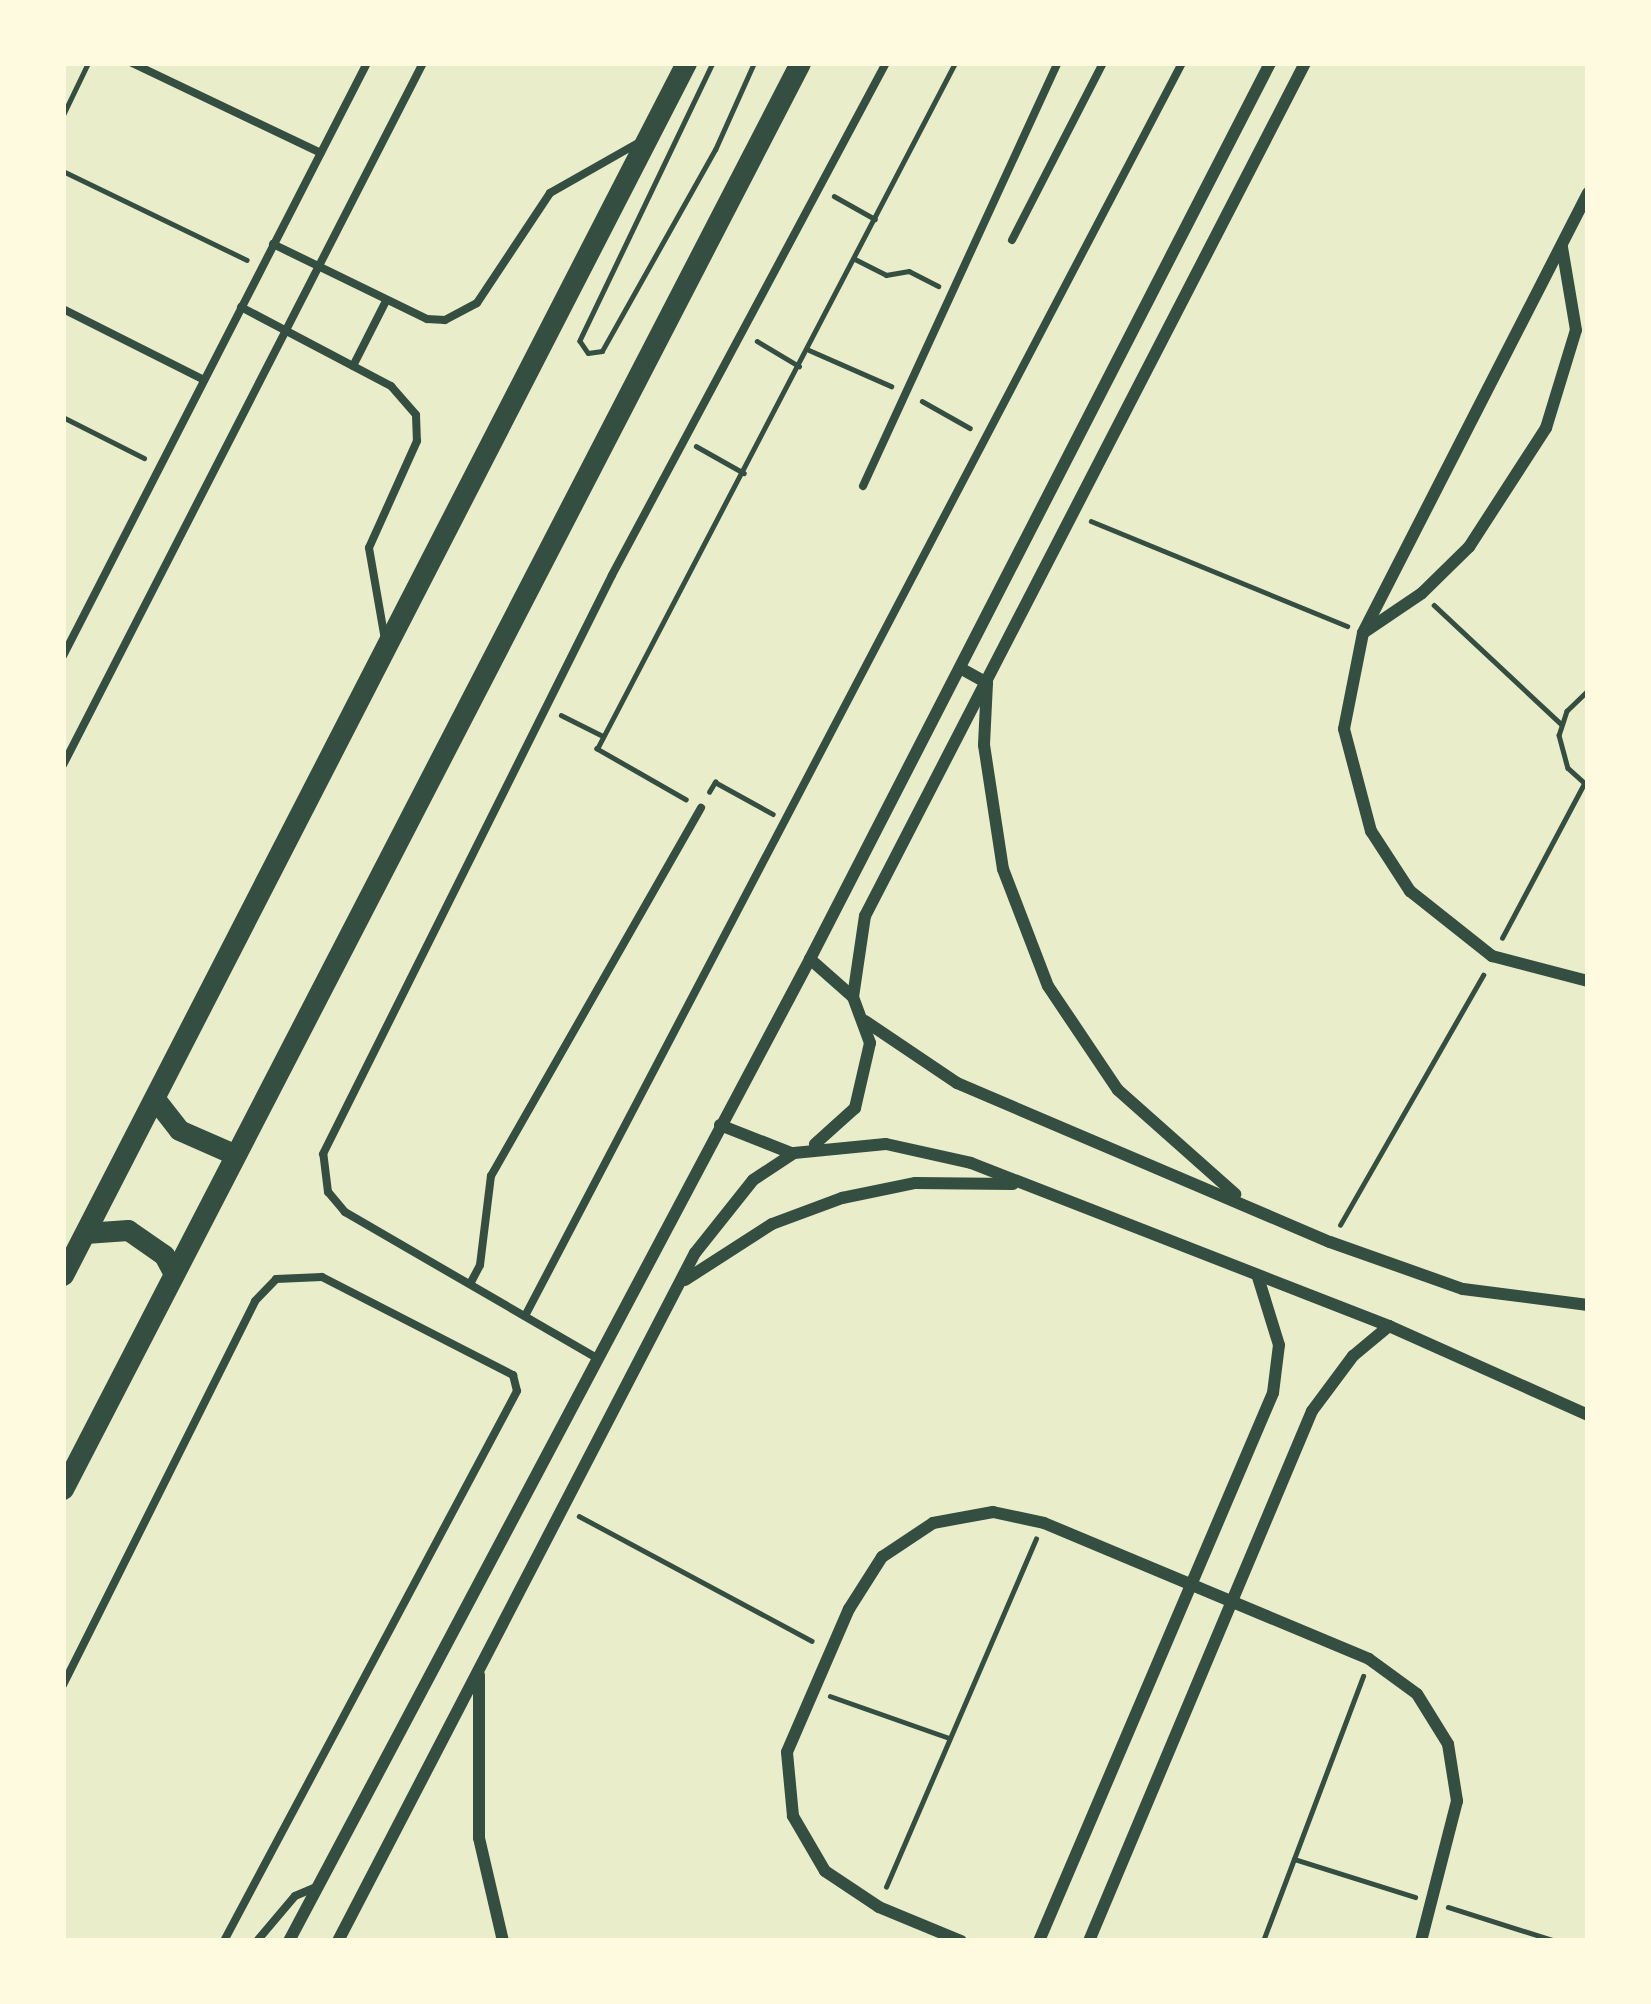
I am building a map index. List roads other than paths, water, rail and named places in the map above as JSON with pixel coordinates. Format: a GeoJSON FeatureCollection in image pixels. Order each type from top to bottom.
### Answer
{"type":"FeatureCollection","features":[{"type":"Feature","properties":{"kind":"main road"},"geometry":{"type":"LineString","coordinates":[[63,1275],[686,63]]}},
{"type":"Feature","properties":{"kind":"main road"},"geometry":{"type":"LineString","coordinates":[[63,1489],[800,63]]}},
{"type":"Feature","properties":{"kind":"main road"},"geometry":{"type":"LineString","coordinates":[[155,1099],[179,1130],[234,1154]]}},
{"type":"Feature","properties":{"kind":"main road"},"geometry":{"type":"LineString","coordinates":[[85,1233],[128,1231],[164,1255],[174,1274]]}},
{"type":"Feature","properties":{"kind":"street"},"geometry":{"type":"LineString","coordinates":[[289,1941],[810,959],[1270,63]]}},
{"type":"Feature","properties":{"kind":"street"},"geometry":{"type":"LineString","coordinates":[[854,997],[865,916],[1305,63]]}},
{"type":"Feature","properties":{"kind":"street"},"geometry":{"type":"LineString","coordinates":[[1588,193],[1363,633],[1344,729],[1358,799],[1410,891],[1492,956],[1588,981]]}},
{"type":"Feature","properties":{"kind":"street"},"geometry":{"type":"LineString","coordinates":[[1363,633],[1422,593],[1491,519],[1546,428],[1576,330],[1562,248]]}},
{"type":"Feature","properties":{"kind":"street"},"geometry":{"type":"LineString","coordinates":[[960,668],[987,682]]}},
{"type":"Feature","properties":{"kind":"street"},"geometry":{"type":"LineString","coordinates":[[987,682],[994,828],[1022,928],[1048,986],[1118,1090],[1208,1176],[1261,1211]]}},
{"type":"Feature","properties":{"kind":"street"},"geometry":{"type":"LineString","coordinates":[[338,1941],[679,1285],[736,1197],[794,1153],[823,1140],[855,1108],[869,1066],[865,1021],[854,997],[810,959]]}},
{"type":"Feature","properties":{"kind":"street"},"geometry":{"type":"LineString","coordinates":[[865,1021],[957,1083],[1330,1242],[1462,1289],[1588,1305]]}},
{"type":"Feature","properties":{"kind":"street"},"geometry":{"type":"LineString","coordinates":[[720,1125],[794,1153],[844,1144],[914,1148],[1026,1186],[1389,1326],[1588,1415]]}},
{"type":"Feature","properties":{"kind":"street"},"geometry":{"type":"LineString","coordinates":[[679,1285],[756,1233],[842,1198],[933,1182],[1026,1186]]}},
{"type":"Feature","properties":{"kind":"street"},"geometry":{"type":"LineString","coordinates":[[1039,1941],[1276,1382],[1276,1321],[1257,1276]]}},
{"type":"Feature","properties":{"kind":"street"},"geometry":{"type":"LineString","coordinates":[[1089,1941],[1312,1412],[1353,1355],[1389,1326]]}},
{"type":"Feature","properties":{"kind":"street"},"geometry":{"type":"LineString","coordinates":[[961,1941],[878,1906],[826,1871],[793,1816],[787,1752],[863,1581],[906,1538],[962,1515],[993,1512],[1044,1523],[1369,1659],[1417,1694],[1456,1772],[1457,1802],[1421,1941]]}},
{"type":"Feature","properties":{"kind":"street"},"geometry":{"type":"LineString","coordinates":[[479,1669],[479,1838],[503,1941]]}},
{"type":"Feature","properties":{"kind":"lane"},"geometry":{"type":"LineString","coordinates":[[132,63],[321,153]]}},
{"type":"Feature","properties":{"kind":"lane"},"geometry":{"type":"LineString","coordinates":[[64,652],[367,63]]}},
{"type":"Feature","properties":{"kind":"lane"},"geometry":{"type":"LineString","coordinates":[[63,765],[422,63]]}},
{"type":"Feature","properties":{"kind":"lane"},"geometry":{"type":"LineString","coordinates":[[595,1357],[345,1212],[328,1192],[323,1154],[546,707],[886,63]]}},
{"type":"Feature","properties":{"kind":"lane"},"geometry":{"type":"LineString","coordinates":[[863,486],[1058,63]]}},
{"type":"Feature","properties":{"kind":"lane"},"geometry":{"type":"LineString","coordinates":[[1012,240],[1103,63]]}},
{"type":"Feature","properties":{"kind":"lane"},"geometry":{"type":"LineString","coordinates":[[525,1316],[1181,63]]}},
{"type":"Feature","properties":{"kind":"lane"},"geometry":{"type":"LineString","coordinates":[[273,244],[427,319],[463,315],[550,193],[647,139]]}},
{"type":"Feature","properties":{"kind":"lane"},"geometry":{"type":"LineString","coordinates":[[353,366],[386,301]]}},
{"type":"Feature","properties":{"kind":"lane"},"geometry":{"type":"LineString","coordinates":[[241,308],[401,393],[418,428],[368,548],[386,647]]}},
{"type":"Feature","properties":{"kind":"lane"},"geometry":{"type":"LineString","coordinates":[[63,309],[204,380]]}},
{"type":"Feature","properties":{"kind":"lane"},"geometry":{"type":"LineString","coordinates":[[470,1284],[480,1265],[491,1176],[701,808]]}},
{"type":"Feature","properties":{"kind":"lane"},"geometry":{"type":"LineString","coordinates":[[63,1685],[255,1301],[276,1279],[322,1276],[513,1376],[517,1391],[224,1941]]}},
{"type":"Feature","properties":{"kind":"lane"},"geometry":{"type":"LineString","coordinates":[[257,1941],[295,1896],[317,1886]]}}]}
